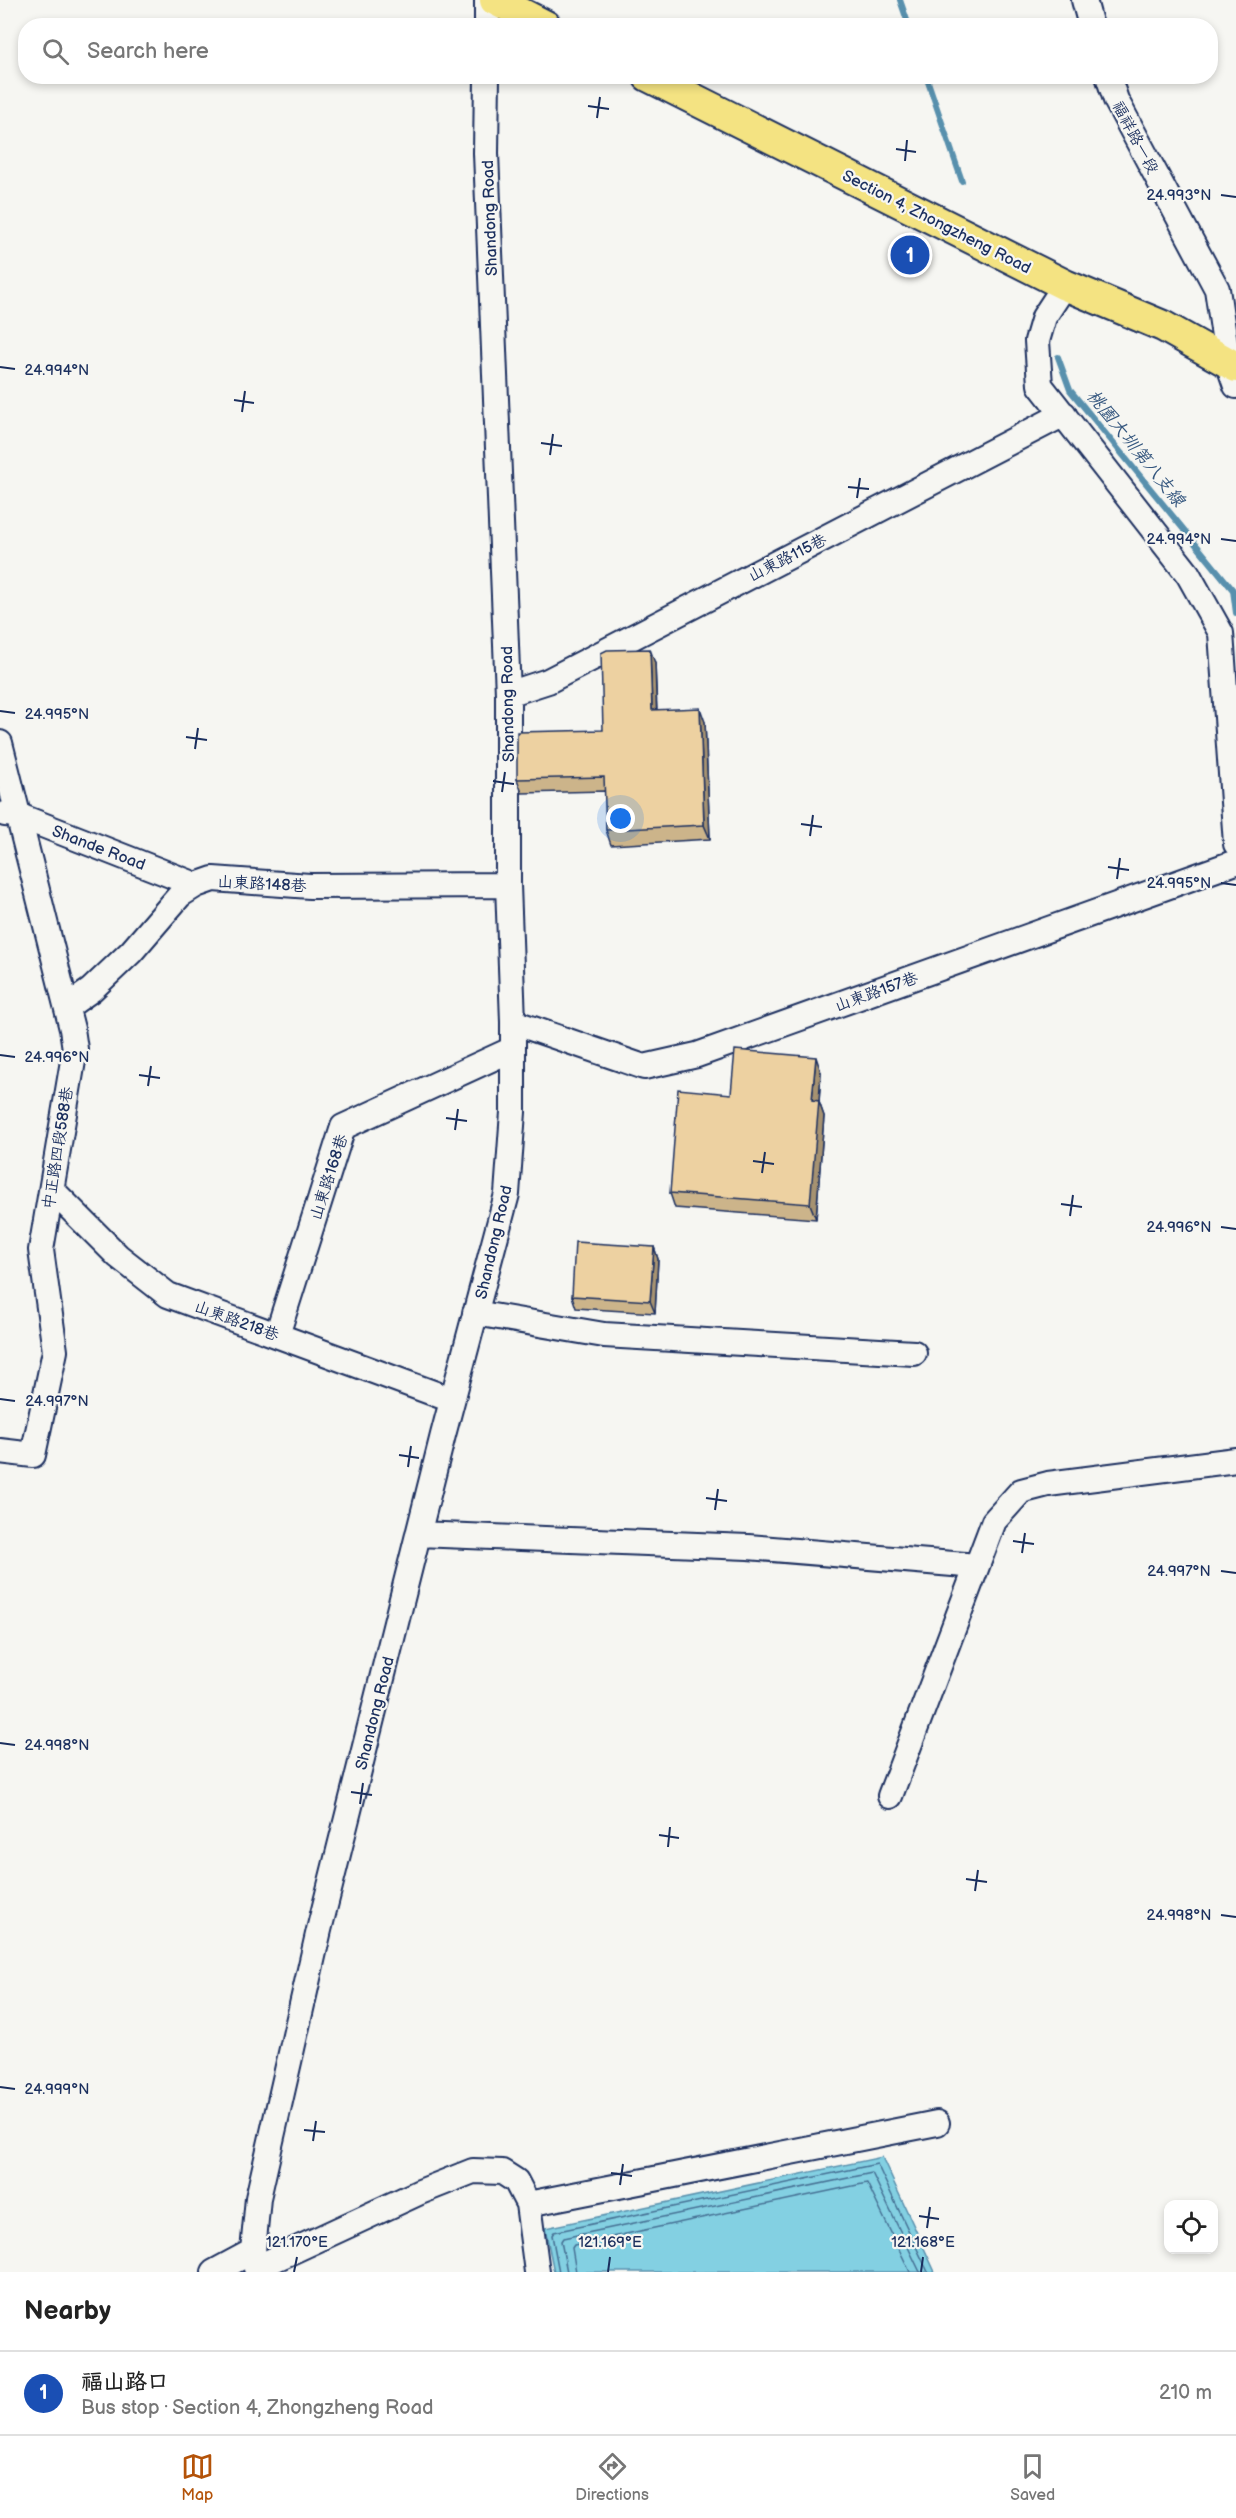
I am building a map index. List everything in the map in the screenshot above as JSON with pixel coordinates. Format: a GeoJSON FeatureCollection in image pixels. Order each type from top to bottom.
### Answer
{"type":"FeatureCollection","features":[{"type":"Feature","properties":{"kind":"main road"},"geometry":{"type":"LineString","coordinates":[[495,0],[530,18]]}},
{"type":"Feature","properties":{"kind":"main road","name":"Section 4, Zhongzheng Road"},"geometry":{"type":"LineString","coordinates":[[664,84],[1065,285],[1163,327],[1234,367]]}},
{"type":"Feature","properties":{"kind":"street"},"geometry":{"type":"LineString","coordinates":[[487,0],[487,18]]}},
{"type":"Feature","properties":{"kind":"street"},"geometry":{"type":"LineString","coordinates":[[1084,0],[1089,18]]}},
{"type":"Feature","properties":{"kind":"street","name":"Shandong Road"},"geometry":{"type":"LineString","coordinates":[[255,2264],[258,2198],[319,1930],[452,1400],[507,1194],[513,1112],[513,1022],[508,885],[508,694],[486,153],[487,84]]}},
{"type":"Feature","properties":{"kind":"street","name":"福祥路一段"},"geometry":{"type":"LineString","coordinates":[[1111,84],[1116,100],[1217,289],[1234,367]]}},
{"type":"Feature","properties":{"kind":"street"},"geometry":{"type":"LineString","coordinates":[[1065,285],[1044,317],[1037,341],[1040,385],[1188,574],[1221,633],[1236,844]]}},
{"type":"Feature","properties":{"kind":"street","name":"山東路115巷"},"geometry":{"type":"LineString","coordinates":[[508,694],[548,681],[1064,414]]}},
{"type":"Feature","properties":{"kind":"street","name":"中正路四段588巷"},"geometry":{"type":"LineString","coordinates":[[0,743],[9,814],[67,1007],[75,1049],[41,1250],[55,1351],[33,1455],[0,1451]]}},
{"type":"Feature","properties":{"kind":"street","name":"Shande Road"},"geometry":{"type":"LineString","coordinates":[[9,814],[196,885]]}},
{"type":"Feature","properties":{"kind":"street","name":"山東路157巷"},"geometry":{"type":"LineString","coordinates":[[513,1022],[644,1066],[697,1055],[1236,862]]}},
{"type":"Feature","properties":{"kind":"street","name":"山東路148巷"},"geometry":{"type":"LineString","coordinates":[[67,1007],[91,990],[130,952],[180,896],[196,885],[213,879],[310,886],[508,885]]}},
{"type":"Feature","properties":{"kind":"street","name":"山東路168巷"},"geometry":{"type":"LineString","coordinates":[[277,1335],[343,1127],[513,1049]]}},
{"type":"Feature","properties":{"kind":"street","name":"山東路218巷"},"geometry":{"type":"LineString","coordinates":[[52,1190],[118,1256],[168,1295],[452,1400]]}},
{"type":"Feature","properties":{"kind":"street"},"geometry":{"type":"LineString","coordinates":[[475,1313],[604,1335],[914,1353]]}},
{"type":"Feature","properties":{"kind":"street"},"geometry":{"type":"LineString","coordinates":[[890,1796],[994,1521],[1021,1491],[1048,1484],[1236,1460]]}},
{"type":"Feature","properties":{"kind":"street"},"geometry":{"type":"LineString","coordinates":[[418,1534],[748,1547],[977,1566]]}},
{"type":"Feature","properties":{"kind":"street"},"geometry":{"type":"LineString","coordinates":[[528,2204],[937,2123]]}},
{"type":"Feature","properties":{"kind":"street"},"geometry":{"type":"LineString","coordinates":[[214,2272],[255,2264],[473,2170],[502,2172],[516,2181],[528,2204],[537,2272]]}},
{"type":"Feature","properties":{"kind":"water"},"geometry":{"type":"Polygon","coordinates":[[[882,2157],[935,2272],[554,2272],[545,2228],[882,2157]]]}},
{"type":"Feature","properties":{"kind":"building"},"geometry":{"type":"Polygon","coordinates":[[[650,649],[652,710],[700,708],[704,825],[606,830],[604,777],[517,779],[517,732],[603,730],[601,653],[607,650],[650,649]]]}},
{"type":"Feature","properties":{"kind":"building"},"geometry":{"type":"Polygon","coordinates":[[[735,1050],[816,1057],[812,1100],[819,1101],[810,1204],[670,1193],[678,1089],[731,1094],[735,1050]]]}},
{"type":"Feature","properties":{"kind":"building"},"geometry":{"type":"Polygon","coordinates":[[[575,1242],[654,1247],[650,1301],[572,1296],[575,1242]]]}},
{"type":"Feature","properties":{"kind":"waterway","name":"桃園大圳第八支線"},"geometry":{"type":"LineString","coordinates":[[900,0],[906,18]]}},
{"type":"Feature","properties":{"kind":"waterway","name":"桃園大圳第八支線"},"geometry":{"type":"LineString","coordinates":[[929,84],[962,181]]}},
{"type":"Feature","properties":{"kind":"waterway","name":"桃園大圳第八支線"},"geometry":{"type":"LineString","coordinates":[[1058,357],[1070,390],[1233,590],[1236,613]]}},
{"type":"Feature","properties":{"kind":"place","name":"福山路口"},"geometry":{"type":"Point","coordinates":[910,255]}}]}
